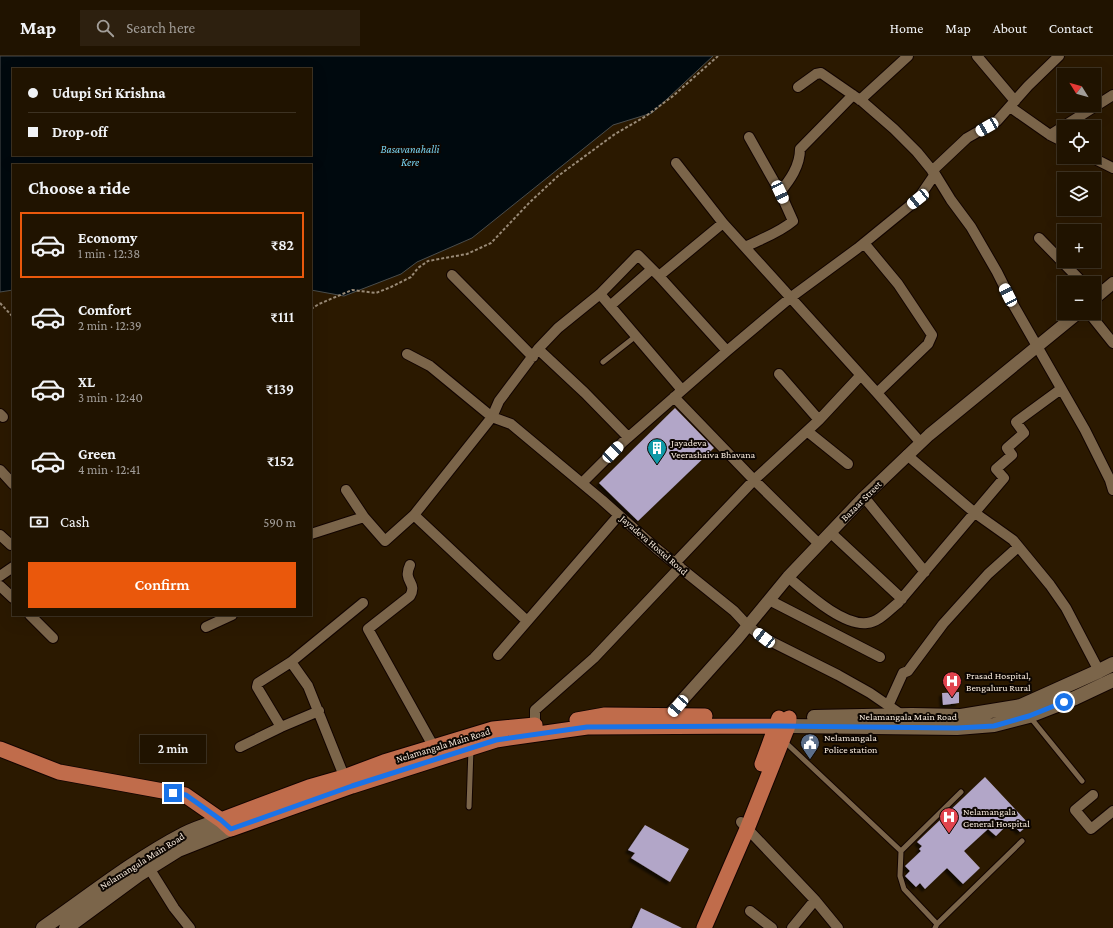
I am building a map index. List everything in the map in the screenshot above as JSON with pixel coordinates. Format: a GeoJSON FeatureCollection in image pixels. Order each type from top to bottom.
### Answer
{"type":"FeatureCollection","features":[{"type":"Feature","properties":{"kind":"main road","name":"Nelamangala Main Road"},"geometry":{"type":"LineString","coordinates":[[43,928],[113,877],[185,834],[226,824],[346,782],[384,762],[437,753],[492,730],[570,721],[605,715],[669,715],[783,726],[912,715],[961,716],[1021,706],[1113,664]]}},
{"type":"Feature","properties":{"kind":"main road"},"geometry":{"type":"LineString","coordinates":[[437,753],[472,748],[496,740],[587,727],[783,726],[957,728],[994,726],[1029,716],[1075,698],[1113,680]]}},
{"type":"Feature","properties":{"kind":"main road"},"geometry":{"type":"LineString","coordinates":[[704,928],[783,726]]}},
{"type":"Feature","properties":{"kind":"main road"},"geometry":{"type":"LineString","coordinates":[[0,749],[59,772],[186,795],[226,824],[178,850],[149,868],[66,928]]}},
{"type":"Feature","properties":{"kind":"main road"},"geometry":{"type":"LineString","coordinates":[[693,928],[744,826]]}},
{"type":"Feature","properties":{"kind":"street"},"geometry":{"type":"LineString","coordinates":[[780,192],[790,180],[800,157],[800,149],[856,98],[908,56]]}},
{"type":"Feature","properties":{"kind":"street"},"geometry":{"type":"LineString","coordinates":[[977,56],[1012,104],[1050,135],[1057,138]]}},
{"type":"Feature","properties":{"kind":"street"},"geometry":{"type":"LineString","coordinates":[[582,483],[628,437],[727,351],[790,298],[918,199],[934,172],[967,138],[997,121],[1028,86],[1059,56]]}},
{"type":"Feature","properties":{"kind":"street"},"geometry":{"type":"LineString","coordinates":[[798,87],[816,74],[821,73],[856,98],[894,129],[934,172],[982,246],[1037,347],[1085,430],[1110,480],[1113,490]]}},
{"type":"Feature","properties":{"kind":"street"},"geometry":{"type":"LineString","coordinates":[[1050,135],[1113,95]]}},
{"type":"Feature","properties":{"kind":"street"},"geometry":{"type":"LineString","coordinates":[[745,247],[773,234],[793,221],[780,192],[749,137]]}},
{"type":"Feature","properties":{"kind":"street"},"geometry":{"type":"LineString","coordinates":[[1101,162],[1113,168]]}},
{"type":"Feature","properties":{"kind":"street"},"geometry":{"type":"LineString","coordinates":[[676,163],[722,223],[921,443]]}},
{"type":"Feature","properties":{"kind":"street"},"geometry":{"type":"LineString","coordinates":[[610,306],[722,223]]}},
{"type":"Feature","properties":{"kind":"street"},"geometry":{"type":"LineString","coordinates":[[1039,238],[1076,276]]}},
{"type":"Feature","properties":{"kind":"street"},"geometry":{"type":"LineString","coordinates":[[864,242],[898,284],[932,335],[928,344],[877,393]]}},
{"type":"Feature","properties":{"kind":"street"},"geometry":{"type":"LineString","coordinates":[[346,490],[364,518],[385,541],[414,515],[492,417],[499,401],[536,353],[558,328],[600,294],[638,255],[727,351]]}},
{"type":"Feature","properties":{"kind":"street"},"geometry":{"type":"LineString","coordinates":[[452,275],[536,353],[586,393],[628,437]]}},
{"type":"Feature","properties":{"kind":"street"},"geometry":{"type":"LineString","coordinates":[[1101,292],[1113,283]]}},
{"type":"Feature","properties":{"kind":"street"},"geometry":{"type":"LineString","coordinates":[[600,294],[682,390]]}},
{"type":"Feature","properties":{"kind":"street","name":"Bazaar Street"},"geometry":{"type":"LineString","coordinates":[[669,715],[748,626],[788,577],[864,497],[907,455],[1070,320]]}},
{"type":"Feature","properties":{"kind":"street"},"geometry":{"type":"LineString","coordinates":[[1095,320],[1113,343]]}},
{"type":"Feature","properties":{"kind":"street","name":"Jayadeva Hostel Road"},"geometry":{"type":"LineString","coordinates":[[407,354],[430,366],[492,417],[511,424],[677,565],[734,611],[748,626],[764,638],[838,675],[870,693],[900,714],[912,715]]}},
{"type":"Feature","properties":{"kind":"street"},"geometry":{"type":"LineString","coordinates":[[779,374],[819,420]]}},
{"type":"Feature","properties":{"kind":"street"},"geometry":{"type":"LineString","coordinates":[[535,725],[535,710],[594,658],[754,480],[819,420],[860,376]]}},
{"type":"Feature","properties":{"kind":"street"},"geometry":{"type":"LineString","coordinates":[[788,577],[823,606],[840,615],[858,623],[868,623],[879,618],[902,599],[1004,478],[996,469],[1012,455],[1007,448],[1024,433],[1016,422],[1061,389]]}},
{"type":"Feature","properties":{"kind":"street"},"geometry":{"type":"LineString","coordinates":[[674,397],[754,480],[819,544]]}},
{"type":"Feature","properties":{"kind":"street"},"geometry":{"type":"LineString","coordinates":[[807,431],[848,464]]}},
{"type":"Feature","properties":{"kind":"street"},"geometry":{"type":"LineString","coordinates":[[907,455],[975,513],[1013,540],[1066,608],[1100,671]]}},
{"type":"Feature","properties":{"kind":"street"},"geometry":{"type":"LineString","coordinates":[[0,470],[12,483]]}},
{"type":"Feature","properties":{"kind":"street"},"geometry":{"type":"LineString","coordinates":[[864,497],[925,572]]}},
{"type":"Feature","properties":{"kind":"street"},"geometry":{"type":"LineString","coordinates":[[414,515],[528,621]]}},
{"type":"Feature","properties":{"kind":"street"},"geometry":{"type":"LineString","coordinates":[[498,655],[619,515]]}},
{"type":"Feature","properties":{"kind":"street"},"geometry":{"type":"LineString","coordinates":[[312,534],[364,518]]}},
{"type":"Feature","properties":{"kind":"street"},"geometry":{"type":"LineString","coordinates":[[830,532],[902,599]]}},
{"type":"Feature","properties":{"kind":"street"},"geometry":{"type":"LineString","coordinates":[[0,535],[11,545]]}},
{"type":"Feature","properties":{"kind":"street"},"geometry":{"type":"LineString","coordinates":[[888,706],[903,673],[908,671],[943,624],[988,574],[1018,547]]}},
{"type":"Feature","properties":{"kind":"street"},"geometry":{"type":"LineString","coordinates":[[410,565],[407,576],[413,587],[413,591],[410,596],[368,629],[437,753]]}},
{"type":"Feature","properties":{"kind":"street"},"geometry":{"type":"LineString","coordinates":[[0,576],[12,567]]}},
{"type":"Feature","properties":{"kind":"street"},"geometry":{"type":"LineString","coordinates":[[0,586],[12,597]]}},
{"type":"Feature","properties":{"kind":"street"},"geometry":{"type":"LineString","coordinates":[[769,600],[880,657]]}},
{"type":"Feature","properties":{"kind":"street"},"geometry":{"type":"LineString","coordinates":[[281,727],[257,687],[258,683],[291,662],[363,602]]}},
{"type":"Feature","properties":{"kind":"street"},"geometry":{"type":"LineString","coordinates":[[31,616],[53,638]]}},
{"type":"Feature","properties":{"kind":"street"},"geometry":{"type":"LineString","coordinates":[[206,627],[230,616]]}},
{"type":"Feature","properties":{"kind":"street"},"geometry":{"type":"LineString","coordinates":[[291,662],[308,686],[346,782]]}},
{"type":"Feature","properties":{"kind":"street"},"geometry":{"type":"LineString","coordinates":[[240,747],[319,711]]}},
{"type":"Feature","properties":{"kind":"street"},"geometry":{"type":"LineString","coordinates":[[1093,795],[1075,810],[1091,829],[1113,811]]}},
{"type":"Feature","properties":{"kind":"street"},"geometry":{"type":"LineString","coordinates":[[744,826],[815,900],[835,927]]}},
{"type":"Feature","properties":{"kind":"street"},"geometry":{"type":"LineString","coordinates":[[149,868],[174,908],[190,928]]}},
{"type":"Feature","properties":{"kind":"street"},"geometry":{"type":"LineString","coordinates":[[792,928],[815,900]]}},
{"type":"Feature","properties":{"kind":"street"},"geometry":{"type":"LineString","coordinates":[[750,911],[772,928]]}},
{"type":"Feature","properties":{"kind":"lane"},"geometry":{"type":"LineString","coordinates":[[603,362],[636,336]]}},
{"type":"Feature","properties":{"kind":"lane"},"geometry":{"type":"LineString","coordinates":[[1029,716],[1082,781]]}},
{"type":"Feature","properties":{"kind":"lane"},"geometry":{"type":"LineString","coordinates":[[783,726],[901,851]]}},
{"type":"Feature","properties":{"kind":"lane"},"geometry":{"type":"LineString","coordinates":[[469,807],[472,748]]}},
{"type":"Feature","properties":{"kind":"lane"},"geometry":{"type":"LineString","coordinates":[[960,792],[901,851],[900,876],[904,889],[936,926],[1022,841]]}},
{"type":"Feature","properties":{"kind":"path"},"geometry":{"type":"LineString","coordinates":[[312,308],[352,290],[376,293],[410,277],[418,268],[428,261],[467,254],[491,243],[530,202],[558,176],[615,134],[646,116],[673,96],[718,56]]}},
{"type":"Feature","properties":{"kind":"path"},"geometry":{"type":"LineString","coordinates":[[0,303],[12,316]]}},
{"type":"Feature","properties":{"kind":"water","name":"Basavanahalli Kere"},"geometry":{"type":"Polygon","coordinates":[[[0,56],[713,56],[652,113],[613,125],[472,238],[417,262],[401,274],[344,296],[312,290],[312,164],[12,164],[12,290],[0,292],[0,56]]]}},
{"type":"Feature","properties":{"kind":"building","name":"Jayadeva Veerashaiva Bhavana"},"geometry":{"type":"Polygon","coordinates":[[[675,408],[714,448],[638,521],[599,483],[675,408]]]}},
{"type":"Feature","properties":{"kind":"building"},"geometry":{"type":"Polygon","coordinates":[[[959,692],[959,703],[943,705],[942,693],[959,692]]]}},
{"type":"Feature","properties":{"kind":"building"},"geometry":{"type":"Polygon","coordinates":[[[985,777],[1029,824],[1020,832],[1010,822],[996,836],[988,829],[964,851],[980,868],[963,884],[947,868],[925,889],[920,883],[916,887],[905,876],[910,871],[905,866],[921,851],[919,849],[922,846],[917,842],[985,777]]]}},
{"type":"Feature","properties":{"kind":"building"},"geometry":{"type":"Polygon","coordinates":[[[645,825],[689,849],[670,882],[631,858],[635,853],[628,850],[645,825]]]}},
{"type":"Feature","properties":{"kind":"building"},"geometry":{"type":"Polygon","coordinates":[[[641,908],[682,928],[632,928],[641,908]]]}},
{"type":"Feature","properties":{"kind":"place","name":"Jayadeva Veerashaiva Bhavana"},"geometry":{"type":"Point","coordinates":[657,465]}},
{"type":"Feature","properties":{"kind":"place","name":"Prasad Hospital, Bengaluru Rural"},"geometry":{"type":"Point","coordinates":[952,698]}},
{"type":"Feature","properties":{"kind":"place","name":"Nelamangala Police station"},"geometry":{"type":"Point","coordinates":[810,760]}},
{"type":"Feature","properties":{"kind":"place","name":"Nelamangala General Hospital"},"geometry":{"type":"Point","coordinates":[949,834]}},
{"type":"Feature","properties":{"kind":"route"},"geometry":{"type":"LineString","coordinates":[[173,793],[186,795],[231,829],[352,786],[496,740],[587,727],[776,726],[957,728],[994,726],[1029,716],[1064,702]]}}]}
